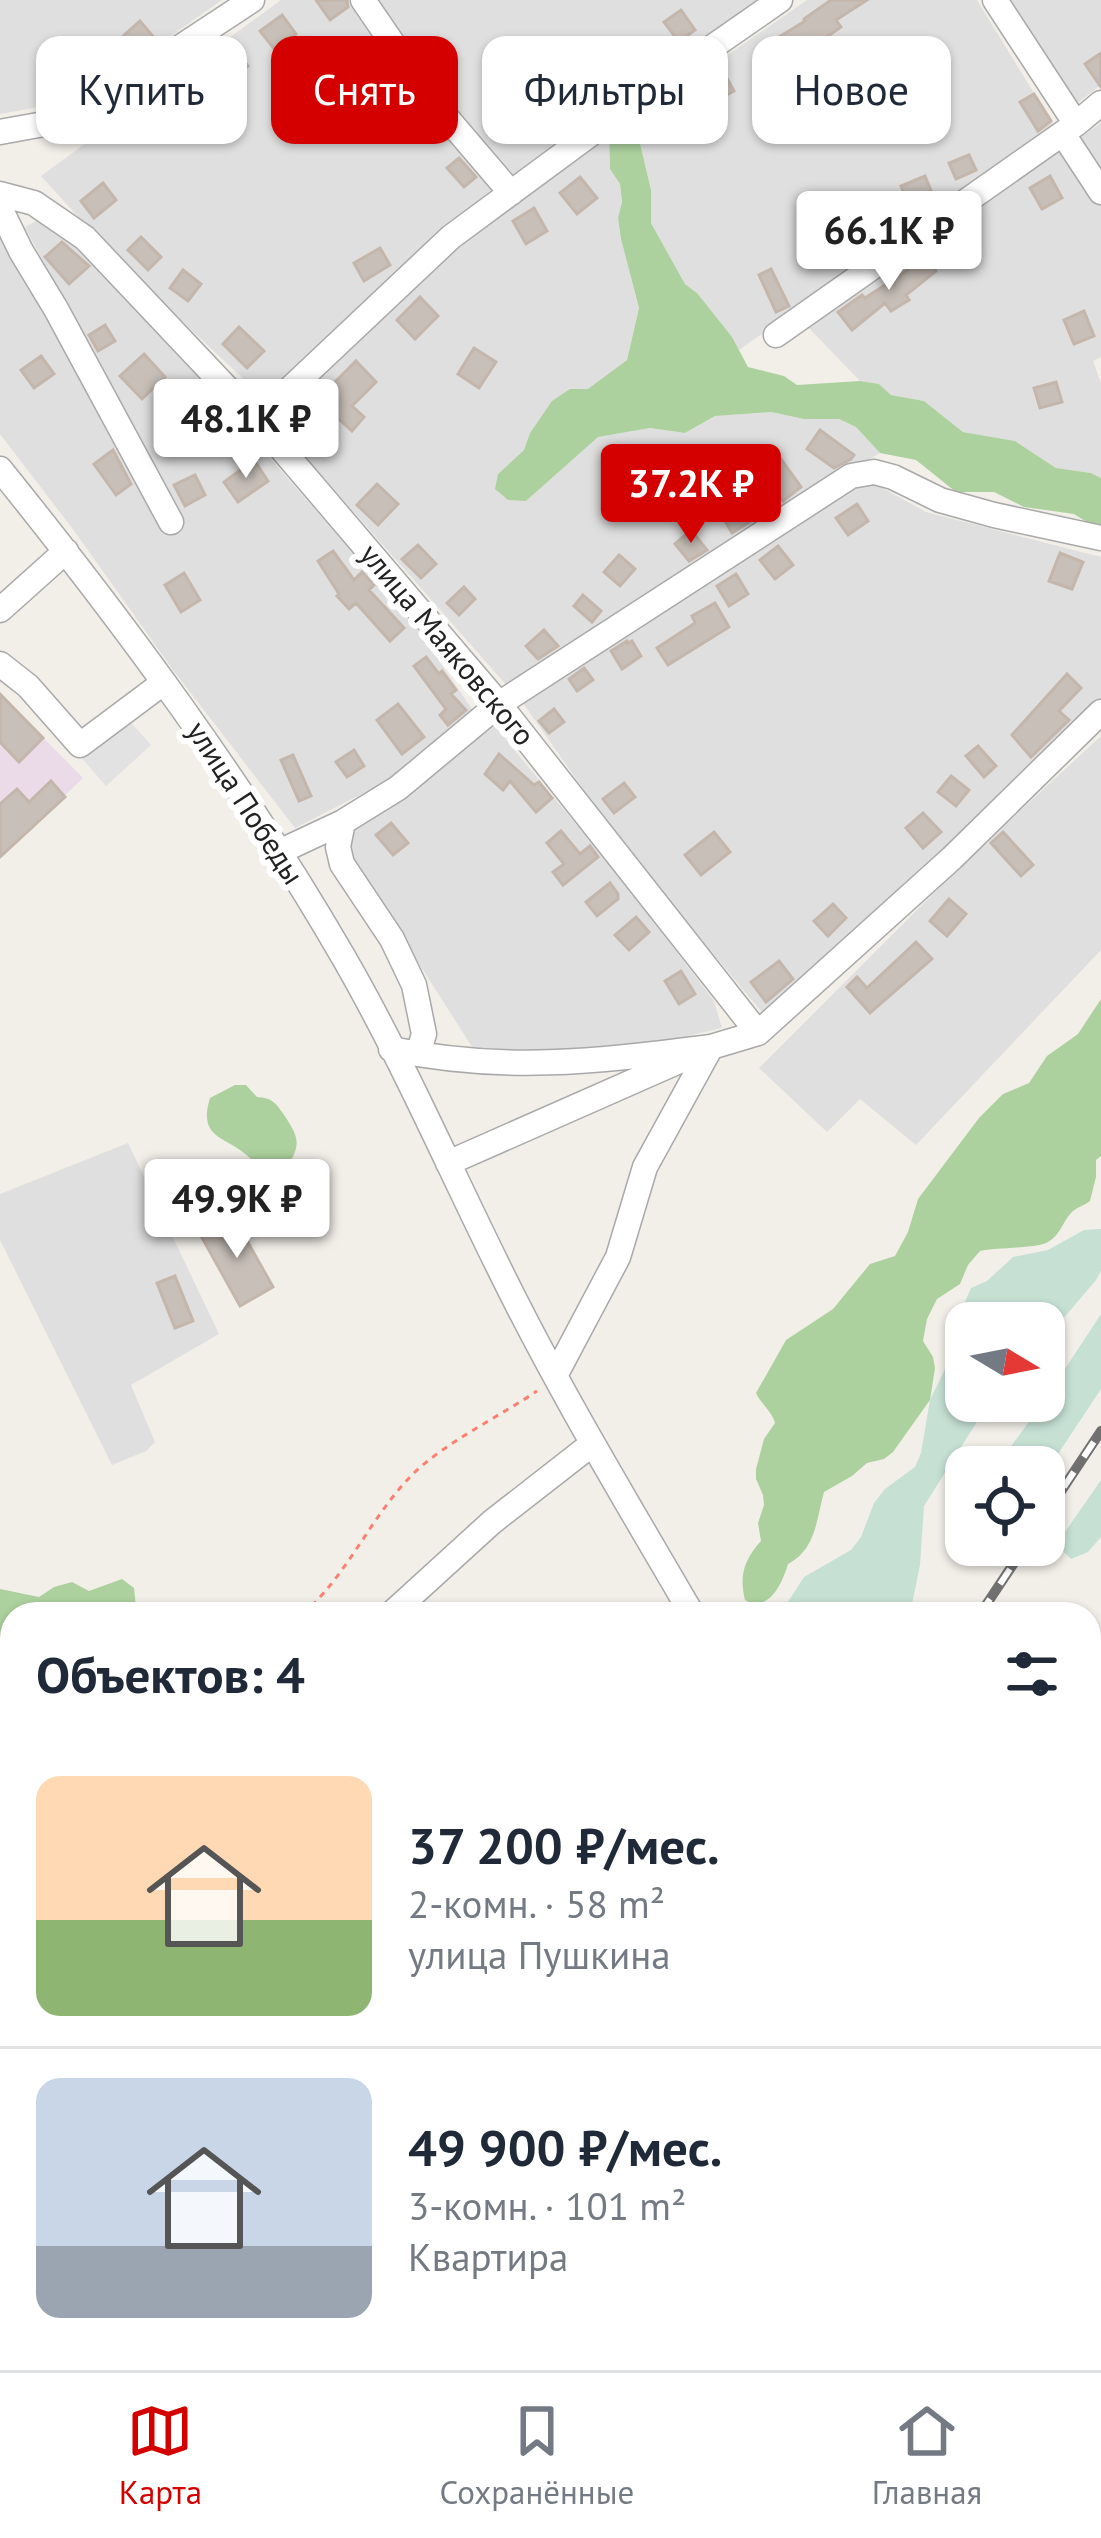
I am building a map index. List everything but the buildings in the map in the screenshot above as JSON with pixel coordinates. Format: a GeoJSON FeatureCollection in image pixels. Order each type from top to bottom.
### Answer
{"type":"FeatureCollection","features":[{"type":"Feature","properties":{"kind":"street"},"geometry":{"type":"LineString","coordinates":[[0,132],[82,112],[252,0]]}},
{"type":"Feature","properties":{"kind":"street"},"geometry":{"type":"LineString","coordinates":[[363,0],[430,98],[511,193]]}},
{"type":"Feature","properties":{"kind":"street"},"geometry":{"type":"LineString","coordinates":[[257,420],[451,237],[780,0]]}},
{"type":"Feature","properties":{"kind":"street"},"geometry":{"type":"LineString","coordinates":[[994,0],[1101,192]]}},
{"type":"Feature","properties":{"kind":"street"},"geometry":{"type":"LineString","coordinates":[[776,334],[1101,103]]}},
{"type":"Feature","properties":{"kind":"street","name":"улица Маяковского"},"geometry":{"type":"LineString","coordinates":[[0,194],[34,203],[85,238],[257,420],[499,704],[758,1033]]}},
{"type":"Feature","properties":{"kind":"street"},"geometry":{"type":"LineString","coordinates":[[0,208],[172,522]]}},
{"type":"Feature","properties":{"kind":"street","name":"улица Победы"},"geometry":{"type":"LineString","coordinates":[[0,469],[223,763],[402,1051],[448,1163],[500,1270],[592,1444],[685,1602]]}},
{"type":"Feature","properties":{"kind":"street"},"geometry":{"type":"LineString","coordinates":[[278,852],[343,822],[398,788],[499,704],[851,476],[874,472],[940,500],[1101,538]]}},
{"type":"Feature","properties":{"kind":"street"},"geometry":{"type":"LineString","coordinates":[[0,610],[66,551]]}},
{"type":"Feature","properties":{"kind":"street"},"geometry":{"type":"LineString","coordinates":[[0,664],[28,686],[80,745],[164,682]]}},
{"type":"Feature","properties":{"kind":"street"},"geometry":{"type":"LineString","coordinates":[[448,1163],[712,1047],[758,1033],[952,858],[1101,712]]}},
{"type":"Feature","properties":{"kind":"street"},"geometry":{"type":"LineString","coordinates":[[343,822],[338,847],[342,864],[392,939],[415,985],[424,1034],[420,1047],[402,1051]]}},
{"type":"Feature","properties":{"kind":"street"},"geometry":{"type":"LineString","coordinates":[[402,1051],[519,1065],[712,1047]]}},
{"type":"Feature","properties":{"kind":"street"},"geometry":{"type":"LineString","coordinates":[[556,1374],[618,1257],[645,1167],[712,1047]]}},
{"type":"Feature","properties":{"kind":"street"},"geometry":{"type":"LineString","coordinates":[[404,1602],[492,1522],[592,1444]]}},
{"type":"Feature","properties":{"kind":"path"},"geometry":{"type":"LineString","coordinates":[[316,1602],[415,1471],[556,1374]]}},
{"type":"Feature","properties":{"kind":"shaded area"},"geometry":{"type":"Polygon","coordinates":[[[0,0],[222,0],[171,36],[36,36],[36,107],[0,114],[0,0]]]}},
{"type":"Feature","properties":{"kind":"shaded area"},"geometry":{"type":"Polygon","coordinates":[[[281,0],[759,0],[709,36],[482,36],[482,144],[560,144],[411,259],[263,397],[123,266],[41,176],[85,144],[247,144],[247,36],[232,36],[281,0]]]}},
{"type":"Feature","properties":{"kind":"shaded area"},"geometry":{"type":"Polygon","coordinates":[[[807,0],[977,0],[1054,126],[739,350],[685,284],[651,223],[651,190],[640,144],[728,144],[728,55],[752,38],[752,144],[951,144],[951,36],[755,36],[807,0]]]}},
{"type":"Feature","properties":{"kind":"shaded area"},"geometry":{"type":"Polygon","coordinates":[[[1009,0],[1101,0],[1101,85],[1076,104],[1009,0]]]}},
{"type":"Feature","properties":{"kind":"shaded area"},"geometry":{"type":"Polygon","coordinates":[[[1101,123],[1101,357],[1093,361],[1101,383],[1101,478],[1056,468],[1015,441],[963,432],[924,401],[891,395],[879,384],[860,381],[806,325],[1101,123]]]}},
{"type":"Feature","properties":{"kind":"shaded area"},"geometry":{"type":"Polygon","coordinates":[[[595,144],[609,144],[610,169],[620,184],[621,239],[639,308],[627,360],[588,390],[570,389],[530,433],[524,450],[498,474],[526,501],[597,437],[650,428],[685,433],[715,416],[771,412],[839,419],[856,427],[880,453],[508,687],[280,428],[339,356],[443,256],[595,144]]]}},
{"type":"Feature","properties":{"kind":"shaded area"},"geometry":{"type":"Polygon","coordinates":[[[45,216],[104,269],[354,554],[420,633],[472,709],[395,777],[295,828],[0,434],[0,237],[170,534],[182,529],[25,227],[45,216]]]}},
{"type":"Feature","properties":{"kind":"shaded area"},"geometry":{"type":"Polygon","coordinates":[[[868,480],[926,512],[1101,557],[1101,700],[765,1016],[617,838],[521,700],[868,480]]]}},
{"type":"Feature","properties":{"kind":"shaded area"},"geometry":{"type":"Polygon","coordinates":[[[0,694],[83,778],[0,857],[0,694]]]}},
{"type":"Feature","properties":{"kind":"shaded area"},"geometry":{"type":"Polygon","coordinates":[[[125,716],[151,745],[106,786],[80,756],[125,716]]]}},
{"type":"Feature","properties":{"kind":"shaded area"},"geometry":{"type":"Polygon","coordinates":[[[493,724],[714,1001],[722,1028],[650,1045],[478,1056],[346,850],[346,832],[493,724]]]}},
{"type":"Feature","properties":{"kind":"shaded area"},"geometry":{"type":"Polygon","coordinates":[[[1101,736],[1101,950],[916,1145],[860,1099],[827,1132],[759,1068],[971,856],[1101,736]]]}},
{"type":"Feature","properties":{"kind":"shaded area"},"geometry":{"type":"Polygon","coordinates":[[[128,1143],[219,1334],[131,1385],[155,1442],[146,1451],[112,1465],[0,1240],[0,1194],[128,1143]]]}},
{"type":"Feature","properties":{"kind":"green space"},"geometry":{"type":"Polygon","coordinates":[[[609,144],[640,144],[651,190],[651,223],[685,284],[732,337],[748,367],[784,376],[797,385],[879,384],[891,395],[924,401],[963,432],[1015,441],[1056,468],[1091,473],[1101,478],[1101,531],[1074,514],[1024,507],[994,492],[956,492],[916,460],[880,453],[856,427],[839,419],[771,412],[715,416],[685,433],[650,428],[598,437],[526,501],[508,500],[495,489],[498,474],[524,450],[552,401],[570,389],[588,389],[627,360],[639,308],[621,239],[620,184],[610,169],[609,144]]]}},
{"type":"Feature","properties":{"kind":"green space"},"geometry":{"type":"Polygon","coordinates":[[[1101,999],[1101,1156],[1096,1160],[1090,1201],[1073,1211],[1048,1242],[980,1251],[960,1284],[937,1299],[923,1341],[935,1368],[930,1400],[893,1452],[824,1492],[810,1542],[788,1564],[768,1600],[745,1600],[744,1568],[761,1541],[758,1523],[764,1505],[756,1469],[764,1439],[775,1423],[756,1393],[786,1340],[833,1309],[870,1264],[895,1256],[918,1199],[979,1118],[1003,1094],[1029,1083],[1047,1056],[1078,1034],[1101,999]]]}},
{"type":"Feature","properties":{"kind":"green space"},"geometry":{"type":"Polygon","coordinates":[[[235,1085],[246,1085],[257,1097],[272,1101],[293,1129],[296,1149],[282,1175],[265,1176],[247,1155],[210,1128],[210,1098],[235,1085]]]}},
{"type":"Feature","properties":{"kind":"green space"},"geometry":{"type":"Polygon","coordinates":[[[1101,1229],[1101,1271],[1065,1316],[1065,1302],[965,1302],[971,1288],[987,1281],[1013,1257],[1048,1250],[1084,1230],[1101,1229]]]}},
{"type":"Feature","properties":{"kind":"green space"},"geometry":{"type":"Polygon","coordinates":[[[1101,1314],[1101,1389],[1063,1446],[1011,1446],[1029,1422],[1065,1422],[1065,1369],[1101,1314]]]}},
{"type":"Feature","properties":{"kind":"green space"},"geometry":{"type":"Polygon","coordinates":[[[945,1369],[945,1422],[977,1422],[962,1446],[945,1446],[945,1473],[924,1506],[912,1602],[788,1602],[804,1577],[851,1550],[874,1503],[915,1467],[930,1400],[945,1369]]]}},
{"type":"Feature","properties":{"kind":"green space"},"geometry":{"type":"Polygon","coordinates":[[[1101,1480],[1101,1537],[1088,1552],[1071,1559],[1065,1554],[1065,1532],[1101,1480]]]}},
{"type":"Feature","properties":{"kind":"green space"},"geometry":{"type":"Polygon","coordinates":[[[122,1579],[134,1588],[135,1602],[0,1602],[0,1589],[39,1597],[72,1582],[89,1591],[122,1579]]]}},
{"type":"Feature","properties":{"kind":"railway"},"geometry":{"type":"LineString","coordinates":[[1065,1485],[1101,1431]]}},
{"type":"Feature","properties":{"kind":"railway"},"geometry":{"type":"LineString","coordinates":[[988,1602],[1012,1566]]}}]}
